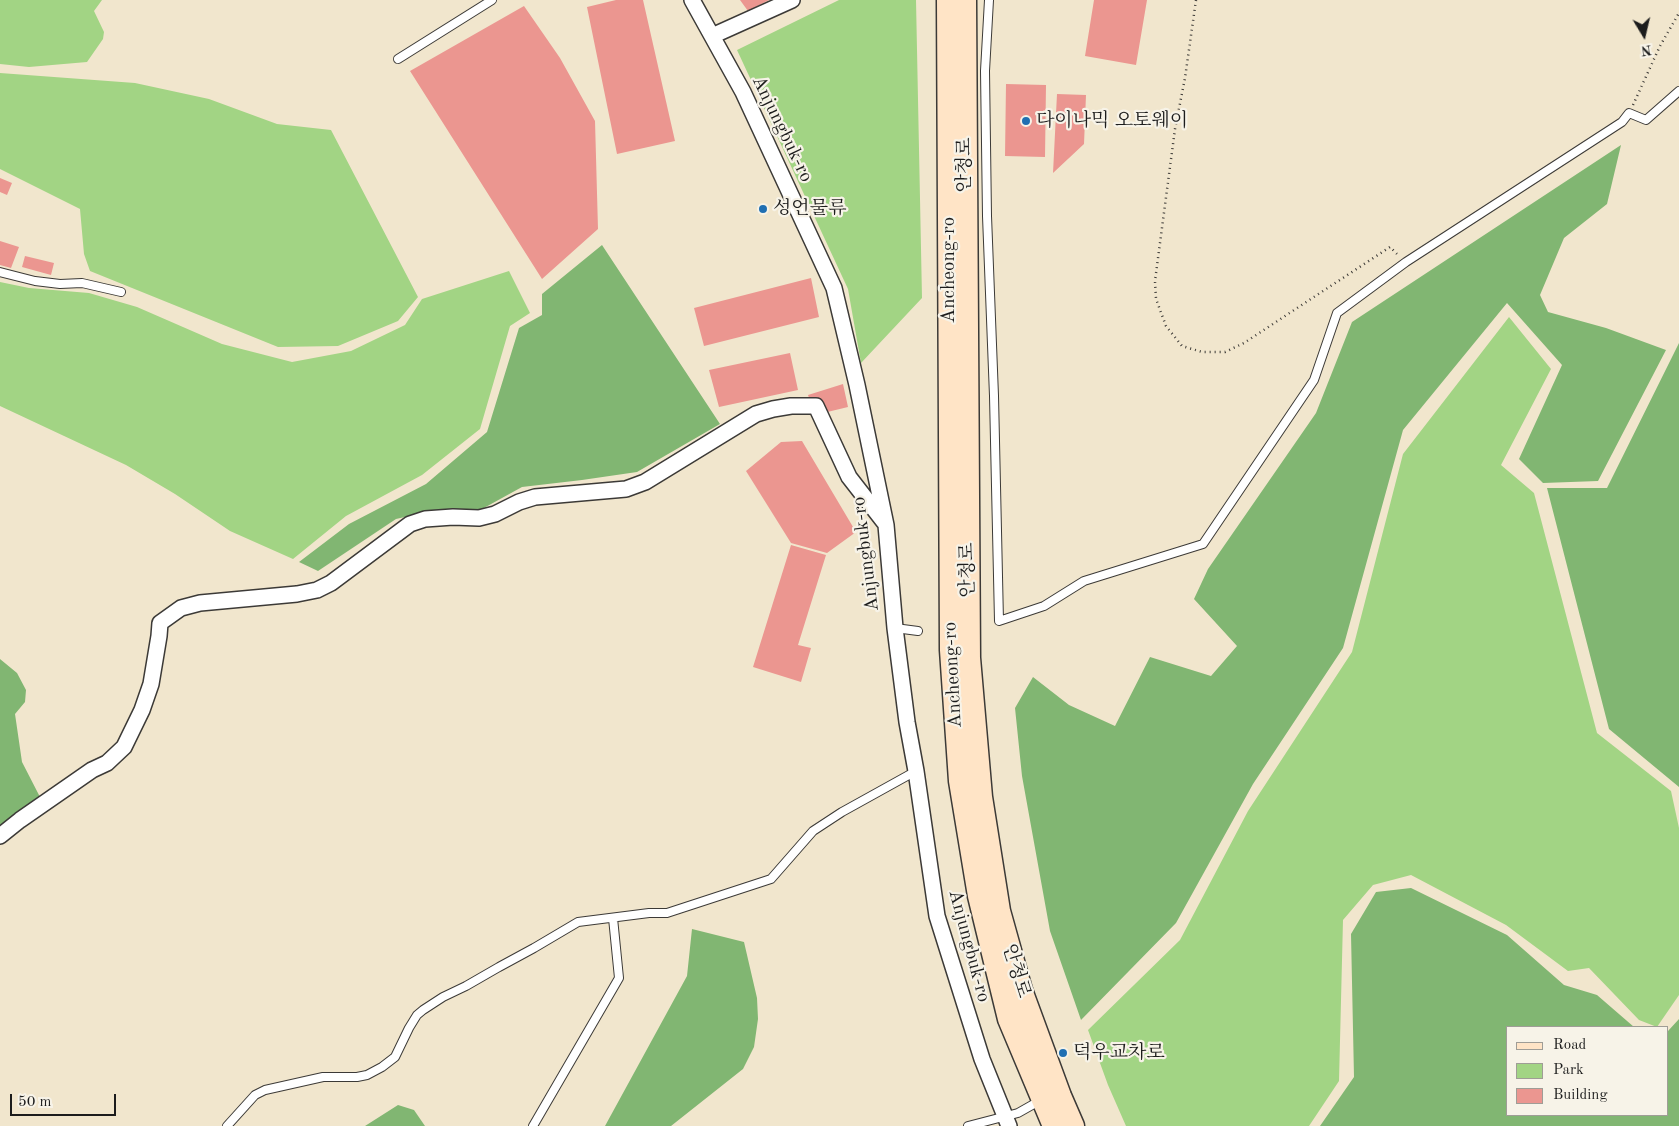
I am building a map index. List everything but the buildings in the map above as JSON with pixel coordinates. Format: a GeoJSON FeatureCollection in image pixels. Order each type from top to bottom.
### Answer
{"type":"FeatureCollection","features":[{"type":"Feature","properties":{"kind":"street","name":"Anjungbuk-ro"},"geometry":{"type":"LineString","coordinates":[[692,0],[743,92],[834,288],[857,385],[886,525],[895,628],[907,722],[937,916],[982,1059],[1007,1122]]}},
{"type":"Feature","properties":{"kind":"street"},"geometry":{"type":"LineString","coordinates":[[712,36],[792,0]]}},
{"type":"Feature","properties":{"kind":"street","name":"Ancheong-ro"},"geometry":{"type":"LineString","coordinates":[[961,2],[951,650],[960,781],[979,896],[1009,1019],[1051,1098],[1054,1126]]}},
{"type":"Feature","properties":{"kind":"street"},"geometry":{"type":"LineString","coordinates":[[0,836],[92,770],[107,763],[124,747],[142,710],[151,684],[160,622],[181,608],[200,603],[297,594],[317,590],[331,583],[410,524],[425,519],[479,518],[495,514],[518,502],[535,497],[626,489],[645,482],[756,414],[791,406],[816,406],[849,477],[886,525]]}},
{"type":"Feature","properties":{"kind":"street"},"geometry":{"type":"LineString","coordinates":[[1051,1098],[1073,1126]]}},
{"type":"Feature","properties":{"kind":"lane"},"geometry":{"type":"LineString","coordinates":[[398,59],[492,0]]}},
{"type":"Feature","properties":{"kind":"lane"},"geometry":{"type":"LineString","coordinates":[[989,0],[985,71],[987,216],[994,396],[999,621],[1044,606],[1084,580],[1203,544],[1314,380],[1337,313],[1406,262],[1622,122],[1629,113],[1646,120],[1679,91]]}},
{"type":"Feature","properties":{"kind":"lane"},"geometry":{"type":"LineString","coordinates":[[0,272],[35,281],[60,284],[82,283],[122,292]]}},
{"type":"Feature","properties":{"kind":"lane"},"geometry":{"type":"LineString","coordinates":[[895,628],[918,631]]}},
{"type":"Feature","properties":{"kind":"lane"},"geometry":{"type":"LineString","coordinates":[[227,1126],[255,1095],[265,1090],[323,1078],[368,1075],[382,1067],[395,1057],[417,1016],[430,1006],[578,922],[649,913],[667,913],[771,879],[813,831],[842,812],[916,771]]}},
{"type":"Feature","properties":{"kind":"lane"},"geometry":{"type":"LineString","coordinates":[[533,1126],[619,978],[613,918]]}},
{"type":"Feature","properties":{"kind":"lane"},"geometry":{"type":"LineString","coordinates":[[968,1126],[1007,1122],[1018,1113],[1051,1098]]}},
{"type":"Feature","properties":{"kind":"path"},"geometry":{"type":"LineString","coordinates":[[1196,0],[1185,78],[1175,130],[1155,281],[1156,299],[1166,326],[1182,346],[1202,352],[1225,352],[1244,343],[1390,247],[1406,262]]}},
{"type":"Feature","properties":{"kind":"path"},"geometry":{"type":"LineString","coordinates":[[1629,113],[1660,46],[1679,14]]}},
{"type":"Feature","properties":{"kind":"green space"},"geometry":{"type":"Polygon","coordinates":[[[0,0],[102,0],[94,11],[104,32],[103,39],[87,62],[29,67],[0,64],[0,0]]]}},
{"type":"Feature","properties":{"kind":"green space"},"geometry":{"type":"Polygon","coordinates":[[[839,0],[916,0],[922,298],[861,363],[848,289],[737,50],[839,0]]]}},
{"type":"Feature","properties":{"kind":"green space"},"geometry":{"type":"Polygon","coordinates":[[[0,73],[135,83],[209,99],[277,124],[331,130],[418,297],[398,321],[338,346],[278,347],[90,271],[84,254],[80,209],[0,169],[0,73]]]}},
{"type":"Feature","properties":{"kind":"green space"},"geometry":{"type":"Polygon","coordinates":[[[1621,145],[1607,204],[1564,238],[1540,295],[1548,312],[1606,328],[1666,350],[1598,481],[1543,483],[1519,459],[1562,365],[1507,303],[1403,430],[1343,648],[1253,784],[1176,923],[1081,1020],[1050,931],[1022,776],[1015,708],[1033,677],[1069,705],[1115,726],[1150,657],[1211,676],[1237,646],[1194,599],[1208,569],[1316,413],[1352,322],[1621,145]]]}},
{"type":"Feature","properties":{"kind":"green space"},"geometry":{"type":"Polygon","coordinates":[[[602,245],[720,424],[637,472],[522,487],[482,509],[440,509],[396,519],[318,571],[299,562],[349,524],[426,484],[487,432],[519,328],[542,315],[542,294],[602,245]]]}},
{"type":"Feature","properties":{"kind":"green space"},"geometry":{"type":"Polygon","coordinates":[[[509,271],[530,313],[510,326],[480,429],[422,475],[346,516],[293,559],[230,531],[175,494],[126,465],[0,406],[0,282],[29,288],[89,293],[137,307],[222,344],[292,362],[351,351],[405,325],[422,299],[509,271]]]}},
{"type":"Feature","properties":{"kind":"green space"},"geometry":{"type":"Polygon","coordinates":[[[1509,317],[1551,369],[1501,465],[1534,493],[1597,733],[1671,791],[1679,828],[1679,995],[1658,1026],[1639,1020],[1589,968],[1568,971],[1506,925],[1411,875],[1373,885],[1343,920],[1339,1081],[1309,1126],[1126,1126],[1108,1085],[1088,1030],[1180,940],[1248,811],[1352,652],[1403,454],[1509,317]]]}},
{"type":"Feature","properties":{"kind":"green space"},"geometry":{"type":"Polygon","coordinates":[[[1679,343],[1679,787],[1609,729],[1547,488],[1607,488],[1679,343]]]}},
{"type":"Feature","properties":{"kind":"green space"},"geometry":{"type":"Polygon","coordinates":[[[0,659],[17,673],[26,690],[25,702],[15,714],[22,762],[40,797],[0,825],[0,659]]]}},
{"type":"Feature","properties":{"kind":"green space"},"geometry":{"type":"Polygon","coordinates":[[[1411,888],[1507,935],[1564,985],[1597,995],[1633,1026],[1506,1026],[1506,1116],[1669,1116],[1669,1030],[1679,1019],[1679,1126],[1320,1126],[1354,1077],[1351,934],[1376,892],[1411,888]]]}},
{"type":"Feature","properties":{"kind":"green space"},"geometry":{"type":"Polygon","coordinates":[[[692,929],[744,942],[757,998],[758,1019],[754,1047],[743,1069],[671,1126],[605,1126],[687,976],[692,929]]]}},
{"type":"Feature","properties":{"kind":"green space"},"geometry":{"type":"Polygon","coordinates":[[[398,1105],[414,1110],[425,1126],[365,1126],[398,1105]]]}},
{"type":"Feature","properties":{"kind":"place","name":"다이나믹 오토웨이"},"geometry":{"type":"Point","coordinates":[1026,121]}},
{"type":"Feature","properties":{"kind":"place","name":"성언물류"},"geometry":{"type":"Point","coordinates":[763,209]}},
{"type":"Feature","properties":{"kind":"place","name":"덕우교차로"},"geometry":{"type":"Point","coordinates":[1063,1053]}}]}
